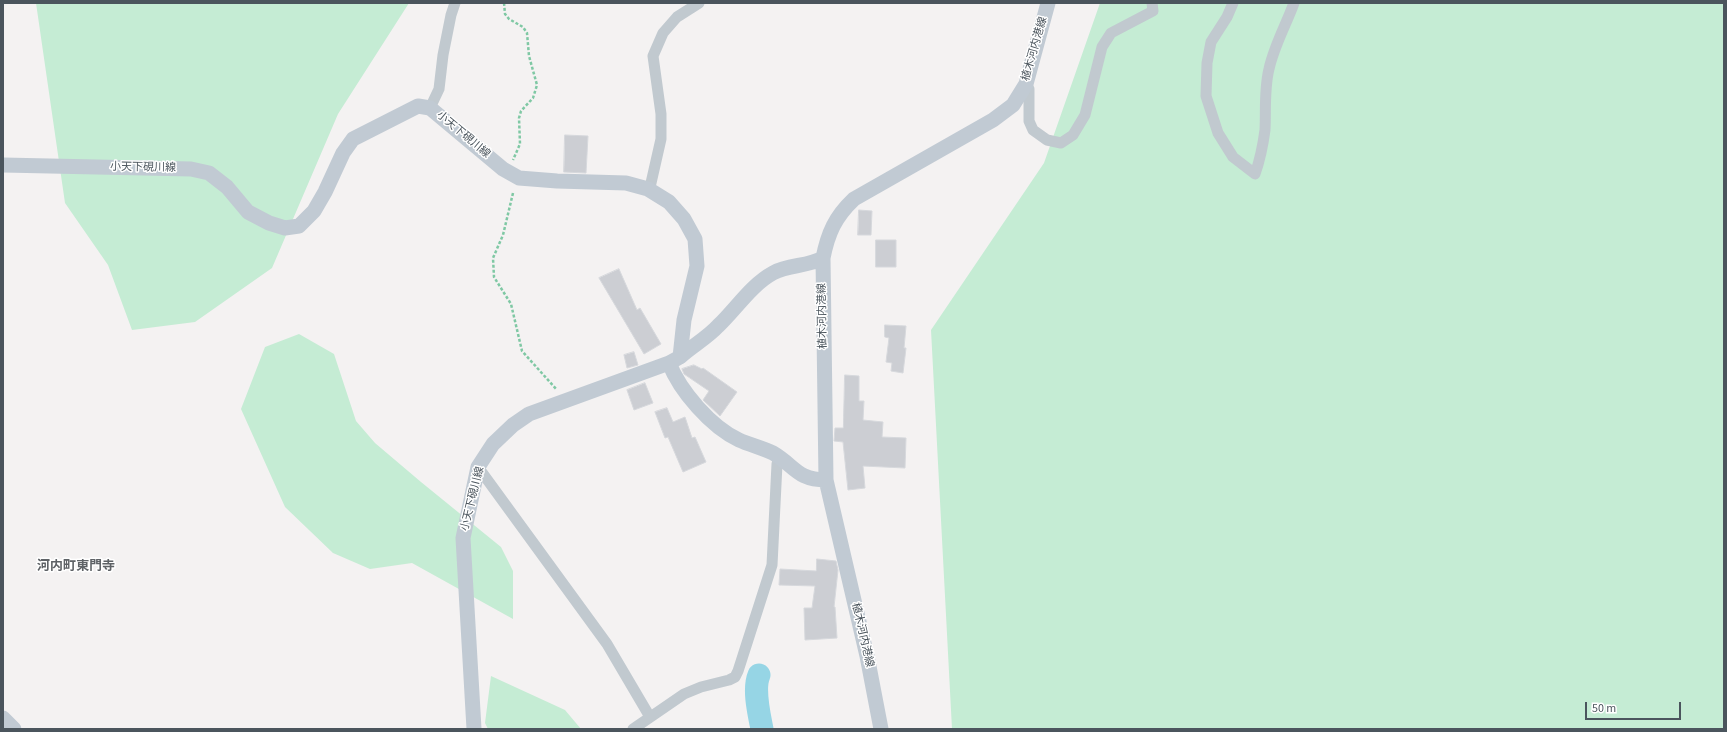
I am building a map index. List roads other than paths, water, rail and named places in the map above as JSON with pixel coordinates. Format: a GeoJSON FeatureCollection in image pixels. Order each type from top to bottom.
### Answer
{"type":"FeatureCollection","features":[{"type":"Feature","properties":{"kind":"main road","name":"植木河内港線"},"geometry":{"type":"LineString","coordinates":[[881,729],[866,649],[826,480],[822,258],[830,230],[844,209],[854,199],[993,120],[1013,105],[1026,84],[1048,3]]}},
{"type":"Feature","properties":{"kind":"main road","name":"小天下硯川線"},"geometry":{"type":"LineString","coordinates":[[3,165],[191,169],[209,173],[227,187],[248,212],[269,223],[285,228],[299,226],[314,211],[325,192],[343,153],[353,139],[418,106],[430,108],[505,170],[519,178],[557,181],[626,183],[648,189],[669,202],[684,219],[696,239],[697,266],[675,360],[528,414],[513,425],[493,444],[478,467],[463,538],[474,729]]}},
{"type":"Feature","properties":{"kind":"main road"},"geometry":{"type":"LineString","coordinates":[[822,258],[813,264],[783,268],[772,274],[748,295],[718,327],[675,360],[673,373],[692,400],[715,424],[738,439],[780,458],[801,476],[815,480],[826,480]]}},
{"type":"Feature","properties":{"kind":"main road"},"geometry":{"type":"LineString","coordinates":[[3,718],[14,729]]}},
{"type":"Feature","properties":{"kind":"street"},"geometry":{"type":"LineString","coordinates":[[430,108],[439,89],[443,55],[455,3]]}},
{"type":"Feature","properties":{"kind":"street"},"geometry":{"type":"LineString","coordinates":[[648,189],[651,183],[661,139],[661,114],[653,56],[663,33],[677,17],[699,3]]}},
{"type":"Feature","properties":{"kind":"street"},"geometry":{"type":"LineString","coordinates":[[1026,84],[1029,89],[1029,121],[1032,130],[1047,140],[1061,143],[1073,135],[1085,115],[1102,47],[1112,33],[1153,10],[1152,3]]}},
{"type":"Feature","properties":{"kind":"street"},"geometry":{"type":"LineString","coordinates":[[1233,3],[1227,17],[1211,42],[1207,63],[1206,96],[1218,133],[1233,157],[1255,174],[1261,155],[1265,130],[1266,87],[1269,69],[1278,40],[1294,3]]}},
{"type":"Feature","properties":{"kind":"street"},"geometry":{"type":"LineString","coordinates":[[633,729],[692,690],[735,677],[772,565],[777,464],[780,458]]}},
{"type":"Feature","properties":{"kind":"street"},"geometry":{"type":"LineString","coordinates":[[478,467],[607,644],[650,717]]}},
{"type":"Feature","properties":{"kind":"waterway"},"geometry":{"type":"LineString","coordinates":[[759,675],[757,681],[757,694],[762,729]]}},
{"type":"Feature","properties":{"kind":"district","name":"河内町東門寺"},"geometry":{"type":"Point","coordinates":[76,567]}}]}
